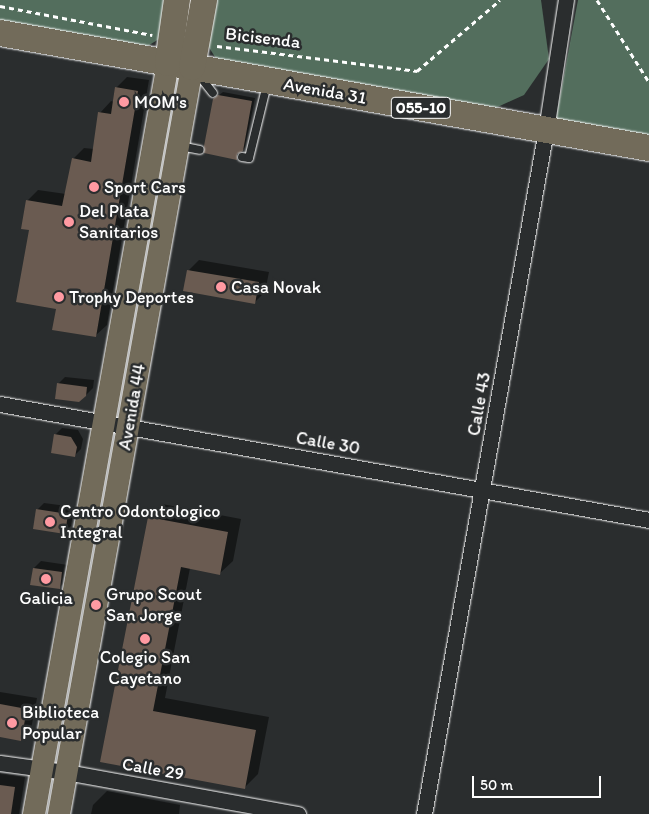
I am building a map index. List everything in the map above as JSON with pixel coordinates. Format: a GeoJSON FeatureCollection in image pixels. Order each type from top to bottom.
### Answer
{"type":"FeatureCollection","features":[{"type":"Feature","properties":{"kind":"highway","name":"Avenida 44"},"geometry":{"type":"LineString","coordinates":[[176,0],[182,53]]}},
{"type":"Feature","properties":{"kind":"highway","name":"Avenida 44"},"geometry":{"type":"LineString","coordinates":[[182,53],[204,0]]}},
{"type":"Feature","properties":{"kind":"highway","name":"Avenida 31"},"geometry":{"type":"LineString","coordinates":[[0,34],[182,53],[268,80],[649,148]]}},
{"type":"Feature","properties":{"kind":"main road","name":"Avenida 44"},"geometry":{"type":"LineString","coordinates":[[59,814],[178,146],[182,53]]}},
{"type":"Feature","properties":{"kind":"main road","name":"Avenida 44"},"geometry":{"type":"LineString","coordinates":[[34,814],[104,422],[182,53]]}},
{"type":"Feature","properties":{"kind":"street","name":"Calle 43"},"geometry":{"type":"LineString","coordinates":[[424,814],[546,130],[566,0]]}},
{"type":"Feature","properties":{"kind":"street","name":"Calle 30"},"geometry":{"type":"LineString","coordinates":[[0,404],[649,520]]}},
{"type":"Feature","properties":{"kind":"street","name":"Calle 29"},"geometry":{"type":"LineString","coordinates":[[0,763],[66,772],[298,814]]}},
{"type":"Feature","properties":{"kind":"lane"},"geometry":{"type":"LineString","coordinates":[[182,53],[212,93]]}},
{"type":"Feature","properties":{"kind":"lane"},"geometry":{"type":"LineString","coordinates":[[242,157],[249,158],[268,80]]}},
{"type":"Feature","properties":{"kind":"lane"},"geometry":{"type":"LineString","coordinates":[[251,116],[260,117]]}},
{"type":"Feature","properties":{"kind":"lane"},"geometry":{"type":"LineString","coordinates":[[178,146],[200,150]]}},
{"type":"Feature","properties":{"kind":"path","name":"Bicisenda"},"geometry":{"type":"LineString","coordinates":[[0,6],[182,53],[416,71],[500,0]]}},
{"type":"Feature","properties":{"kind":"path"},"geometry":{"type":"LineString","coordinates":[[597,0],[649,82]]}},
{"type":"Feature","properties":{"kind":"green space"},"geometry":{"type":"Polygon","coordinates":[[[0,0],[166,0],[159,39],[146,47],[0,23],[0,0]]]}},
{"type":"Feature","properties":{"kind":"green space"},"geometry":{"type":"Polygon","coordinates":[[[215,0],[541,0],[549,59],[524,95],[491,110],[218,62],[207,44],[215,0]]]}},
{"type":"Feature","properties":{"kind":"green space"},"geometry":{"type":"Polygon","coordinates":[[[578,0],[649,0],[649,141],[555,124],[578,0]]]}},
{"type":"Feature","properties":{"kind":"building"},"geometry":{"type":"Polygon","coordinates":[[[115,87],[138,91],[96,337],[52,330],[56,309],[16,302],[29,230],[21,229],[26,200],[62,206],[72,158],[91,162],[98,112],[111,114],[115,87]]]}},
{"type":"Feature","properties":{"kind":"building"},"geometry":{"type":"Polygon","coordinates":[[[218,95],[252,101],[243,151],[237,154],[237,160],[204,153],[213,99],[218,95]]]}},
{"type":"Feature","properties":{"kind":"building","name":"Casa Novak"},"geometry":{"type":"Polygon","coordinates":[[[187,270],[259,282],[255,304],[183,291],[187,270]]]}},
{"type":"Feature","properties":{"kind":"building"},"geometry":{"type":"Polygon","coordinates":[[[57,383],[87,387],[86,396],[79,402],[55,399],[57,383]]]}},
{"type":"Feature","properties":{"kind":"building"},"geometry":{"type":"Polygon","coordinates":[[[54,434],[71,437],[77,447],[75,457],[51,453],[54,434]]]}},
{"type":"Feature","properties":{"kind":"building","name":"Centro Odontologico Integral"},"geometry":{"type":"Polygon","coordinates":[[[36,509],[68,514],[65,534],[33,529],[36,509]]]}},
{"type":"Feature","properties":{"kind":"building","name":"Colegio San Cayetano"},"geometry":{"type":"Polygon","coordinates":[[[148,517],[228,532],[220,575],[181,567],[153,711],[256,730],[245,789],[100,762],[148,517]]]}},
{"type":"Feature","properties":{"kind":"building","name":"Galicia"},"geometry":{"type":"Polygon","coordinates":[[[33,568],[62,572],[60,589],[30,585],[33,568]]]}},
{"type":"Feature","properties":{"kind":"building","name":"Biblioteca Popular"},"geometry":{"type":"Polygon","coordinates":[[[0,704],[27,709],[21,741],[0,737],[0,704]]]}},
{"type":"Feature","properties":{"kind":"building"},"geometry":{"type":"Polygon","coordinates":[[[0,785],[15,787],[11,814],[0,814],[0,785]]]}},
{"type":"Feature","properties":{"kind":"place","name":"MOM's"},"geometry":{"type":"Point","coordinates":[124,102]}},
{"type":"Feature","properties":{"kind":"place","name":"Sport Cars"},"geometry":{"type":"Point","coordinates":[94,187]}},
{"type":"Feature","properties":{"kind":"place","name":"Del Plata Sanitarios"},"geometry":{"type":"Point","coordinates":[69,222]}},
{"type":"Feature","properties":{"kind":"place","name":"Casa Novak"},"geometry":{"type":"Point","coordinates":[221,287]}},
{"type":"Feature","properties":{"kind":"place","name":"Trophy Deportes"},"geometry":{"type":"Point","coordinates":[59,297]}},
{"type":"Feature","properties":{"kind":"place","name":"Centro Odontologico Integral"},"geometry":{"type":"Point","coordinates":[50,522]}},
{"type":"Feature","properties":{"kind":"place","name":"Galicia"},"geometry":{"type":"Point","coordinates":[46,579]}},
{"type":"Feature","properties":{"kind":"place","name":"Grupo Scout San Jorge"},"geometry":{"type":"Point","coordinates":[96,605]}},
{"type":"Feature","properties":{"kind":"place","name":"Colegio San Cayetano"},"geometry":{"type":"Point","coordinates":[145,639]}},
{"type":"Feature","properties":{"kind":"place","name":"Biblioteca Popular"},"geometry":{"type":"Point","coordinates":[12,723]}}]}
